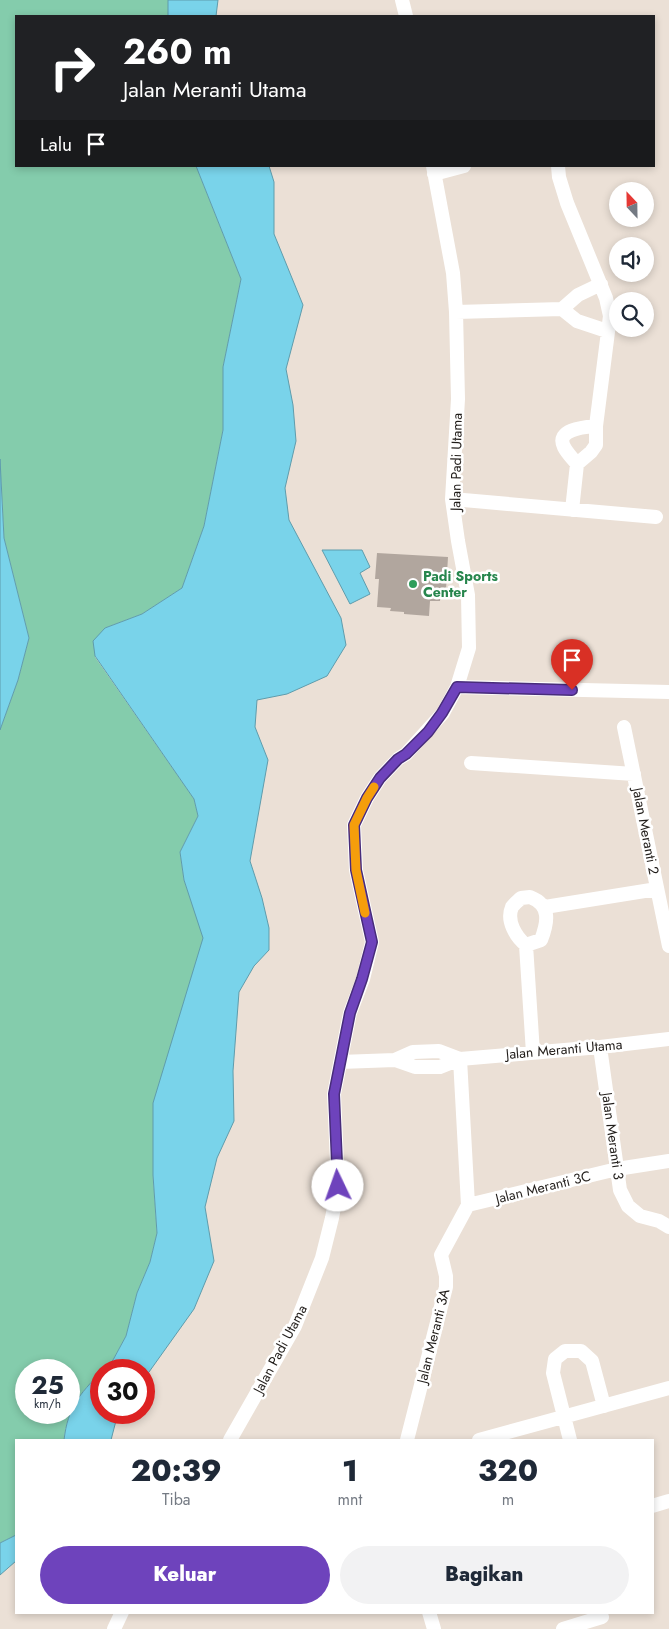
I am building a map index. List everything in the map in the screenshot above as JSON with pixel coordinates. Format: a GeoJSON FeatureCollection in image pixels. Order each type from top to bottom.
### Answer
{"type":"FeatureCollection","features":[{"type":"Feature","properties":{"kind":"street"},"geometry":{"type":"LineString","coordinates":[[402,0],[406,15]]}},
{"type":"Feature","properties":{"kind":"street"},"geometry":{"type":"LineString","coordinates":[[433,170],[456,167]]}},
{"type":"Feature","properties":{"kind":"street"},"geometry":{"type":"LineString","coordinates":[[558,167],[559,177],[567,203],[601,284],[610,316],[596,426],[596,445],[577,464]]}},
{"type":"Feature","properties":{"kind":"street","name":"Jalan Padi Utama"},"geometry":{"type":"LineString","coordinates":[[231,1439],[295,1326],[322,1258],[338,1186],[334,1094],[350,1013],[372,942],[356,870],[354,825],[367,798],[380,778],[428,732],[442,713],[457,687],[470,648],[468,595],[452,499],[458,399],[456,312],[453,274],[433,170]]}},
{"type":"Feature","properties":{"kind":"street"},"geometry":{"type":"LineString","coordinates":[[456,312],[562,309],[578,295],[601,284]]}},
{"type":"Feature","properties":{"kind":"street"},"geometry":{"type":"LineString","coordinates":[[562,309],[577,321],[608,331]]}},
{"type":"Feature","properties":{"kind":"street"},"geometry":{"type":"LineString","coordinates":[[572,510],[577,464],[562,440],[566,434],[577,428],[596,426]]}},
{"type":"Feature","properties":{"kind":"street"},"geometry":{"type":"LineString","coordinates":[[452,499],[656,517]]}},
{"type":"Feature","properties":{"kind":"street"},"geometry":{"type":"LineString","coordinates":[[457,687],[669,692]]}},
{"type":"Feature","properties":{"kind":"street","name":"Jalan Meranti 2"},"geometry":{"type":"LineString","coordinates":[[624,727],[669,946]]}},
{"type":"Feature","properties":{"kind":"street","name":"Jalan Meranti 2"},"geometry":{"type":"LineString","coordinates":[[471,763],[634,774]]}},
{"type":"Feature","properties":{"kind":"street"},"geometry":{"type":"LineString","coordinates":[[545,907],[658,889]]}},
{"type":"Feature","properties":{"kind":"street"},"geometry":{"type":"LineString","coordinates":[[526,945],[541,940],[546,929],[545,907],[540,900],[530,897],[521,898],[512,908],[510,921],[518,938],[526,945],[533,1053]]}},
{"type":"Feature","properties":{"kind":"street","name":"Jalan Meranti Utama"},"geometry":{"type":"LineString","coordinates":[[340,1062],[395,1060],[414,1067],[440,1067],[460,1059],[669,1039]]}},
{"type":"Feature","properties":{"kind":"street","name":"Jalan Meranti 3"},"geometry":{"type":"LineString","coordinates":[[600,1047],[620,1190],[628,1206],[640,1216],[659,1221],[669,1227]]}},
{"type":"Feature","properties":{"kind":"street"},"geometry":{"type":"LineString","coordinates":[[460,1059],[468,1206]]}},
{"type":"Feature","properties":{"kind":"street","name":"Jalan Meranti 3C"},"geometry":{"type":"LineString","coordinates":[[468,1206],[617,1169],[669,1161]]}},
{"type":"Feature","properties":{"kind":"street","name":"Jalan Meranti 3A"},"geometry":{"type":"LineString","coordinates":[[407,1439],[446,1287],[446,1276],[440,1255],[468,1206]]}},
{"type":"Feature","properties":{"kind":"street"},"geometry":{"type":"LineString","coordinates":[[570,1439],[552,1373],[555,1359],[565,1351],[581,1351],[592,1362],[604,1406]]}},
{"type":"Feature","properties":{"kind":"street"},"geometry":{"type":"LineString","coordinates":[[483,1439],[669,1388]]}},
{"type":"Feature","properties":{"kind":"street"},"geometry":{"type":"LineString","coordinates":[[654,1505],[669,1501]]}},
{"type":"Feature","properties":{"kind":"street"},"geometry":{"type":"LineString","coordinates":[[114,1629],[121,1614]]}},
{"type":"Feature","properties":{"kind":"street"},"geometry":{"type":"LineString","coordinates":[[430,1614],[434,1629]]}},
{"type":"Feature","properties":{"kind":"street"},"geometry":{"type":"LineString","coordinates":[[563,1629],[603,1620]]}},
{"type":"Feature","properties":{"kind":"green space"},"geometry":{"type":"Polygon","coordinates":[[[0,0],[168,0],[168,15],[15,15],[15,167],[196,167],[241,279],[223,367],[223,430],[204,526],[182,588],[142,614],[105,628],[95,657],[194,799],[198,816],[180,852],[184,880],[204,938],[190,983],[153,1175],[157,1233],[150,1262],[137,1293],[126,1336],[114,1359],[90,1359],[90,1384],[80,1396],[80,1359],[15,1359],[15,1424],[67,1424],[64,1439],[15,1439],[15,1536],[0,1543],[0,730],[18,680],[29,638],[4,538],[0,459],[0,0]]]}},
{"type":"Feature","properties":{"kind":"water"},"geometry":{"type":"Polygon","coordinates":[[[168,0],[218,0],[216,15],[168,15],[168,0]]]}},
{"type":"Feature","properties":{"kind":"water"},"geometry":{"type":"Polygon","coordinates":[[[196,167],[269,167],[274,182],[274,234],[303,305],[286,369],[293,405],[296,441],[285,488],[289,520],[341,618],[346,645],[327,676],[287,694],[257,700],[255,727],[268,760],[250,861],[269,928],[269,950],[254,966],[239,992],[233,1071],[234,1121],[217,1158],[205,1207],[214,1261],[194,1309],[155,1364],[155,1359],[114,1359],[126,1336],[137,1293],[150,1262],[157,1233],[153,1175],[153,1103],[203,938],[184,880],[180,852],[198,816],[194,799],[95,656],[93,641],[105,628],[142,614],[182,588],[204,526],[223,430],[223,367],[241,279],[196,167]]]}},
{"type":"Feature","properties":{"kind":"water"},"geometry":{"type":"Polygon","coordinates":[[[0,459],[4,538],[29,638],[18,680],[0,730],[0,459]]]}},
{"type":"Feature","properties":{"kind":"water"},"geometry":{"type":"Polygon","coordinates":[[[322,550],[362,550],[370,567],[360,573],[370,594],[350,604],[322,550]]]}},
{"type":"Feature","properties":{"kind":"water"},"geometry":{"type":"Polygon","coordinates":[[[90,1384],[90,1424],[115,1424],[111,1439],[64,1439],[67,1424],[80,1424],[81,1395],[90,1384]]]}},
{"type":"Feature","properties":{"kind":"water"},"geometry":{"type":"Polygon","coordinates":[[[15,1536],[15,1562],[0,1575],[0,1543],[15,1536]]]}},
{"type":"Feature","properties":{"kind":"building","name":"Padi Sports Center"},"geometry":{"type":"Polygon","coordinates":[[[377,553],[448,557],[446,590],[441,590],[440,601],[430,601],[429,616],[404,614],[404,612],[390,611],[391,608],[377,607],[379,579],[375,579],[377,553]]]}},
{"type":"Feature","properties":{"kind":"slow traffic"},"geometry":{"type":"LineString","coordinates":[[365,913],[356,870],[354,825],[374,787]]}},
{"type":"Feature","properties":{"kind":"place","name":"Padi Sports Center"},"geometry":{"type":"Point","coordinates":[413,584]}},
{"type":"Feature","properties":{"kind":"route"},"geometry":{"type":"LineString","coordinates":[[338,1186],[334,1094],[350,1013],[372,942],[356,870],[354,825],[367,798],[380,778],[428,732],[457,687],[572,690]]}}]}
